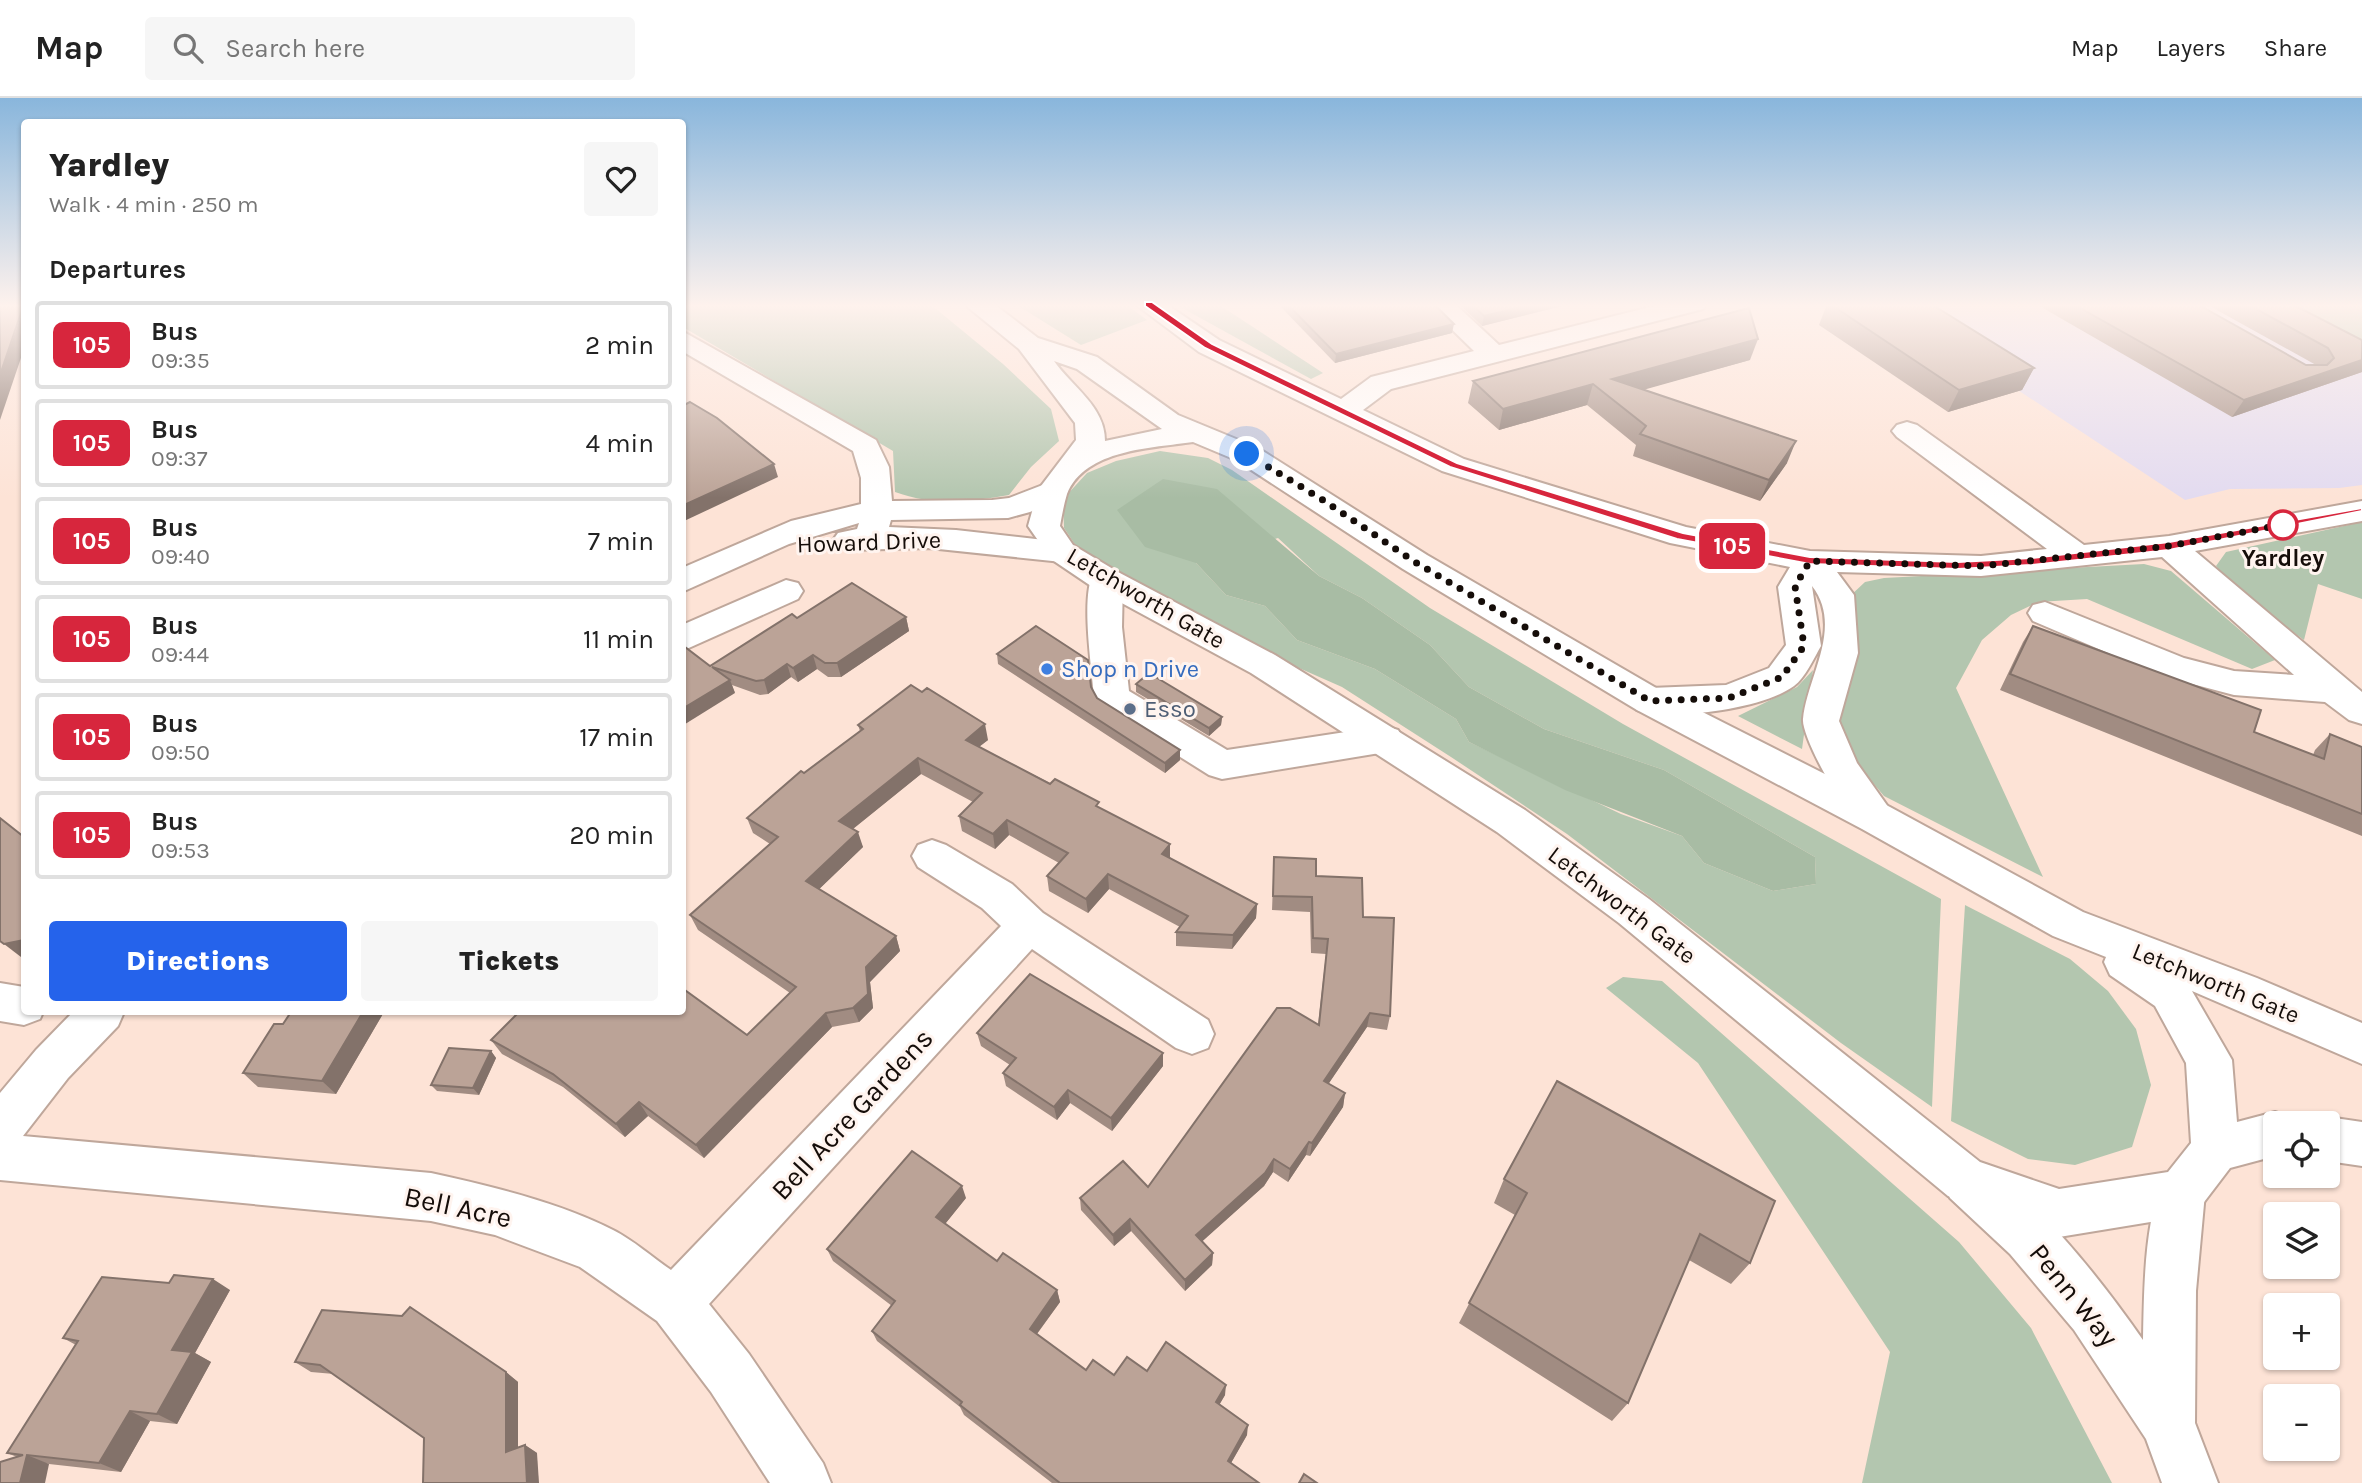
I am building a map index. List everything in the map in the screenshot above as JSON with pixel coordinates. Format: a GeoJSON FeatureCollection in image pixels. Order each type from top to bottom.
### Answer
{"type":"FeatureCollection","features":[{"type":"Feature","properties":{"kind":"street"},"geometry":{"type":"LineString","coordinates":[[733,369],[866,446],[873,459],[875,524]]}},
{"type":"Feature","properties":{"kind":"street"},"geometry":{"type":"LineString","coordinates":[[1045,369],[1070,394],[1089,424],[1090,440],[1080,458]]}},
{"type":"Feature","properties":{"kind":"street","name":"Letchworth Gate"},"geometry":{"type":"LineString","coordinates":[[1095,369],[1168,421],[1247,454],[1323,500],[1415,562],[1650,701],[1876,818],[2068,924],[2170,993],[2209,1060],[2215,1150]]}},
{"type":"Feature","properties":{"kind":"street"},"geometry":{"type":"LineString","coordinates":[[1256,369],[1454,465],[1681,536],[1810,561],[1981,566],[2169,546],[2362,511]]}},
{"type":"Feature","properties":{"kind":"street"},"geometry":{"type":"LineString","coordinates":[[1343,411],[1381,383],[1439,369]]}},
{"type":"Feature","properties":{"kind":"street"},"geometry":{"type":"LineString","coordinates":[[1907,431],[2080,557]]}},
{"type":"Feature","properties":{"kind":"street"},"geometry":{"type":"LineString","coordinates":[[1080,458],[1133,442],[1194,433]]}},
{"type":"Feature","properties":{"kind":"street","name":"Letchworth Gate"},"geometry":{"type":"LineString","coordinates":[[1080,458],[1053,491],[1044,526],[1062,551],[1106,580],[1263,664],[1511,821],[1634,911],[1965,1180],[2059,1213],[2181,1193]]}},
{"type":"Feature","properties":{"kind":"street","name":"Howard Drive"},"geometry":{"type":"LineString","coordinates":[[686,579],[759,547],[875,524],[1010,508],[1053,491]]}},
{"type":"Feature","properties":{"kind":"street","name":"Howard Drive"},"geometry":{"type":"LineString","coordinates":[[875,524],[958,539],[1062,551]]}},
{"type":"Feature","properties":{"kind":"street"},"geometry":{"type":"LineString","coordinates":[[2169,546],[2333,690],[2362,711]]}},
{"type":"Feature","properties":{"kind":"street"},"geometry":{"type":"LineString","coordinates":[[1650,701],[1729,698],[1782,677],[1804,646],[1795,586],[1810,561]]}},
{"type":"Feature","properties":{"kind":"street"},"geometry":{"type":"LineString","coordinates":[[1810,561],[1837,595],[1840,623],[1841,653],[1821,721],[1840,769],[1876,818]]}},
{"type":"Feature","properties":{"kind":"street"},"geometry":{"type":"LineString","coordinates":[[1106,580],[1105,627],[1112,697],[1222,765],[1385,740]]}},
{"type":"Feature","properties":{"kind":"street"},"geometry":{"type":"LineString","coordinates":[[686,637],[786,591]]}},
{"type":"Feature","properties":{"kind":"street"},"geometry":{"type":"LineString","coordinates":[[2045,614],[2174,667],[2234,683],[2333,690]]}},
{"type":"Feature","properties":{"kind":"street"},"geometry":{"type":"LineString","coordinates":[[932,856],[997,896],[1028,925],[1064,945],[1135,999],[1192,1034]]}},
{"type":"Feature","properties":{"kind":"street","name":"Letchworth Gate"},"geometry":{"type":"LineString","coordinates":[[2068,924],[2242,991],[2362,1044]]}},
{"type":"Feature","properties":{"kind":"street","name":"Bell Acre Gardens"},"geometry":{"type":"LineString","coordinates":[[675,1303],[1028,925]]}},
{"type":"Feature","properties":{"kind":"street"},"geometry":{"type":"LineString","coordinates":[[0,1002],[21,1006]]}},
{"type":"Feature","properties":{"kind":"street"},"geometry":{"type":"LineString","coordinates":[[0,1129],[52,1064],[84,1015]]}},
{"type":"Feature","properties":{"kind":"street"},"geometry":{"type":"LineString","coordinates":[[2181,1193],[2215,1150],[2263,1137]]}},
{"type":"Feature","properties":{"kind":"street"},"geometry":{"type":"LineString","coordinates":[[2340,1141],[2362,1144]]}},
{"type":"Feature","properties":{"kind":"street","name":"Bell Acre"},"geometry":{"type":"LineString","coordinates":[[0,1157],[431,1197],[495,1210],[596,1248],[675,1303],[730,1373],[803,1483]]}},
{"type":"Feature","properties":{"kind":"street","name":"Penn Way"},"geometry":{"type":"LineString","coordinates":[[1965,1180],[2028,1237],[2092,1312],[2168,1423],[2190,1483]]}},
{"type":"Feature","properties":{"kind":"street","name":"Penn Way"},"geometry":{"type":"LineString","coordinates":[[2168,1423],[2170,1291],[2181,1193]]}},
{"type":"Feature","properties":{"kind":"shaded area"},"geometry":{"type":"Polygon","coordinates":[[[1985,369],[2362,369],[2362,485],[2339,488],[2230,489],[2185,500],[1985,369]]]}},
{"type":"Feature","properties":{"kind":"green space"},"geometry":{"type":"Polygon","coordinates":[[[754,369],[1008,369],[1051,409],[1059,441],[1031,467],[1009,495],[952,501],[923,499],[895,492],[893,451],[754,369]]]}},
{"type":"Feature","properties":{"kind":"green space"},"geometry":{"type":"Polygon","coordinates":[[[1292,369],[1316,369],[1323,373],[1311,379],[1292,369]]]}},
{"type":"Feature","properties":{"kind":"green space"},"geometry":{"type":"Polygon","coordinates":[[[1160,451],[1208,458],[1232,470],[1430,608],[1623,724],[1941,899],[1932,1107],[1841,1043],[1567,834],[1451,757],[1342,687],[1226,636],[1082,555],[1064,528],[1063,499],[1087,473],[1116,461],[1160,451]],[[1278,538],[1196,563],[1226,595],[1265,606],[1297,640],[1375,669],[1456,719],[1469,742],[1621,814],[1682,836],[1704,863],[1773,891],[1816,884],[1815,857],[1664,770],[1544,729],[1469,687],[1430,645],[1362,598],[1319,576],[1278,538]]]}},
{"type":"Feature","properties":{"kind":"green space"},"geometry":{"type":"Polygon","coordinates":[[[1163,479],[1217,489],[1319,576],[1362,598],[1430,645],[1469,687],[1544,729],[1664,770],[1815,857],[1816,884],[1773,891],[1704,863],[1682,836],[1565,790],[1469,742],[1456,719],[1375,669],[1297,640],[1265,606],[1226,595],[1196,563],[1145,547],[1117,510],[1163,479]]]}},
{"type":"Feature","properties":{"kind":"green space"},"geometry":{"type":"Polygon","coordinates":[[[2362,522],[2362,599],[2318,584],[2304,640],[2233,588],[2216,566],[2226,552],[2362,522]]]}},
{"type":"Feature","properties":{"kind":"green space"},"geometry":{"type":"Polygon","coordinates":[[[2144,564],[2171,571],[2275,660],[2252,669],[2087,599],[2038,602],[2011,615],[1982,640],[1956,688],[2043,877],[1884,796],[1851,757],[1832,716],[1858,648],[1849,597],[1865,582],[1884,578],[2144,564]]]}},
{"type":"Feature","properties":{"kind":"green space"},"geometry":{"type":"Polygon","coordinates":[[[1813,670],[1802,749],[1738,716],[1797,687],[1813,670]]]}},
{"type":"Feature","properties":{"kind":"green space"},"geometry":{"type":"Polygon","coordinates":[[[1965,905],[2070,959],[2108,991],[2136,1029],[2151,1085],[2132,1147],[2075,1165],[2028,1159],[1951,1121],[1965,905]]]}},
{"type":"Feature","properties":{"kind":"green space"},"geometry":{"type":"Polygon","coordinates":[[[1623,977],[1662,981],[1959,1242],[2031,1328],[2112,1483],[1862,1483],[1890,1352],[1698,1063],[1606,988],[1623,977]]]}},
{"type":"Feature","properties":{"kind":"building"},"geometry":{"type":"Polygon","coordinates":[[[1520,369],[1650,369],[1612,379],[1796,441],[1769,480],[1640,434],[1646,426],[1593,384],[1503,409],[1473,381],[1520,369]]]}},
{"type":"Feature","properties":{"kind":"building"},"geometry":{"type":"Polygon","coordinates":[[[1927,369],[2032,369],[1959,390],[1927,369]]]}},
{"type":"Feature","properties":{"kind":"building"},"geometry":{"type":"Polygon","coordinates":[[[2188,369],[2337,369],[2244,400],[2188,369]]]}},
{"type":"Feature","properties":{"kind":"building"},"geometry":{"type":"Polygon","coordinates":[[[690,402],[717,418],[774,464],[686,504],[686,404],[690,402]]]}},
{"type":"Feature","properties":{"kind":"building"},"geometry":{"type":"Polygon","coordinates":[[[852,583],[906,617],[837,663],[825,663],[813,655],[793,668],[787,664],[764,680],[756,681],[712,667],[730,680],[686,707],[686,648],[710,666],[792,614],[797,618],[852,583]]]}},
{"type":"Feature","properties":{"kind":"building"},"geometry":{"type":"Polygon","coordinates":[[[1036,626],[1088,660],[1091,687],[1097,698],[1180,750],[1165,763],[997,654],[1036,626]]]}},
{"type":"Feature","properties":{"kind":"building"},"geometry":{"type":"Polygon","coordinates":[[[2033,626],[2261,710],[2254,732],[2324,759],[2330,734],[2362,747],[2362,814],[2010,674],[2033,626]]]}},
{"type":"Feature","properties":{"kind":"building"},"geometry":{"type":"Polygon","coordinates":[[[1149,673],[1222,717],[1209,728],[1136,684],[1149,673]]]}},
{"type":"Feature","properties":{"kind":"building"},"geometry":{"type":"Polygon","coordinates":[[[911,685],[922,692],[927,688],[985,724],[966,740],[1050,784],[1055,779],[1099,802],[1096,806],[1170,844],[1162,854],[1257,904],[1233,935],[1176,932],[1188,916],[1108,874],[1086,899],[1047,876],[1068,853],[1007,820],[993,834],[959,816],[982,793],[918,758],[839,821],[858,832],[806,881],[896,936],[866,967],[868,994],[853,1008],[826,1013],[696,1145],[639,1102],[616,1124],[553,1074],[491,1040],[516,1015],[686,1015],[686,991],[747,1035],[796,987],[690,915],[778,837],[747,818],[801,771],[804,773],[863,729],[858,725],[911,685]]]}},
{"type":"Feature","properties":{"kind":"building"},"geometry":{"type":"Polygon","coordinates":[[[0,818],[21,835],[21,941],[4,944],[0,941],[0,818]]]}},
{"type":"Feature","properties":{"kind":"building"},"geometry":{"type":"Polygon","coordinates":[[[1274,857],[1316,859],[1316,876],[1362,878],[1363,917],[1394,918],[1390,1016],[1370,1013],[1324,1081],[1345,1093],[1312,1143],[1309,1142],[1290,1169],[1274,1159],[1265,1173],[1196,1235],[1213,1253],[1185,1280],[1130,1219],[1113,1235],[1080,1198],[1123,1161],[1148,1187],[1277,1008],[1290,1008],[1319,1025],[1328,939],[1313,938],[1312,897],[1273,896],[1274,857]]]}},
{"type":"Feature","properties":{"kind":"building"},"geometry":{"type":"Polygon","coordinates":[[[1030,974],[1163,1053],[1111,1118],[1068,1090],[1054,1107],[1003,1073],[1016,1058],[977,1033],[1030,974]]]}},
{"type":"Feature","properties":{"kind":"building"},"geometry":{"type":"Polygon","coordinates":[[[289,1015],[361,1015],[322,1081],[243,1073],[274,1024],[283,1024],[289,1015]]]}},
{"type":"Feature","properties":{"kind":"building"},"geometry":{"type":"Polygon","coordinates":[[[449,1048],[491,1051],[473,1088],[431,1085],[449,1048]]]}},
{"type":"Feature","properties":{"kind":"building"},"geometry":{"type":"Polygon","coordinates":[[[1557,1081],[1775,1201],[1750,1263],[1700,1234],[1628,1403],[1469,1303],[1527,1193],[1504,1179],[1557,1081]]]}},
{"type":"Feature","properties":{"kind":"building"},"geometry":{"type":"Polygon","coordinates":[[[912,1151],[962,1186],[936,1217],[997,1261],[1003,1253],[1057,1290],[1030,1329],[1086,1370],[1093,1360],[1114,1375],[1127,1357],[1147,1371],[1166,1342],[1226,1385],[1216,1402],[1248,1425],[1228,1461],[1259,1483],[1060,1483],[960,1405],[962,1402],[872,1331],[895,1301],[827,1249],[912,1151]]]}},
{"type":"Feature","properties":{"kind":"building"},"geometry":{"type":"Polygon","coordinates":[[[174,1275],[213,1279],[172,1350],[192,1352],[157,1414],[130,1411],[99,1463],[27,1455],[20,1483],[0,1483],[0,1462],[23,1455],[7,1453],[78,1341],[63,1338],[102,1277],[169,1283],[174,1275]]]}},
{"type":"Feature","properties":{"kind":"building"},"geometry":{"type":"Polygon","coordinates":[[[410,1307],[506,1372],[506,1452],[525,1445],[527,1483],[423,1483],[424,1438],[320,1365],[295,1362],[322,1310],[402,1316],[410,1307]]]}},
{"type":"Feature","properties":{"kind":"building"},"geometry":{"type":"Polygon","coordinates":[[[1304,1474],[1317,1483],[1299,1483],[1304,1474]]]}},
{"type":"Feature","properties":{"kind":"bus line","name":"105"},"geometry":{"type":"LineString","coordinates":[[1256,369],[1454,465],[1681,536],[1810,561],[1981,566],[2169,546],[2362,511]]}},
{"type":"Feature","properties":{"kind":"place","name":"Yardley"},"geometry":{"type":"Point","coordinates":[2283,525]}},
{"type":"Feature","properties":{"kind":"place","name":"Shop n Drive"},"geometry":{"type":"Point","coordinates":[1047,669]}},
{"type":"Feature","properties":{"kind":"place","name":"Esso"},"geometry":{"type":"Point","coordinates":[1130,709]}},
{"type":"Feature","properties":{"kind":"route"},"geometry":{"type":"LineString","coordinates":[[1247,454],[1323,500],[1415,562],[1650,701],[1729,698],[1782,677],[1804,646],[1795,586],[1810,561],[1981,566],[2169,546],[2286,524],[2283,525]]}}]}
